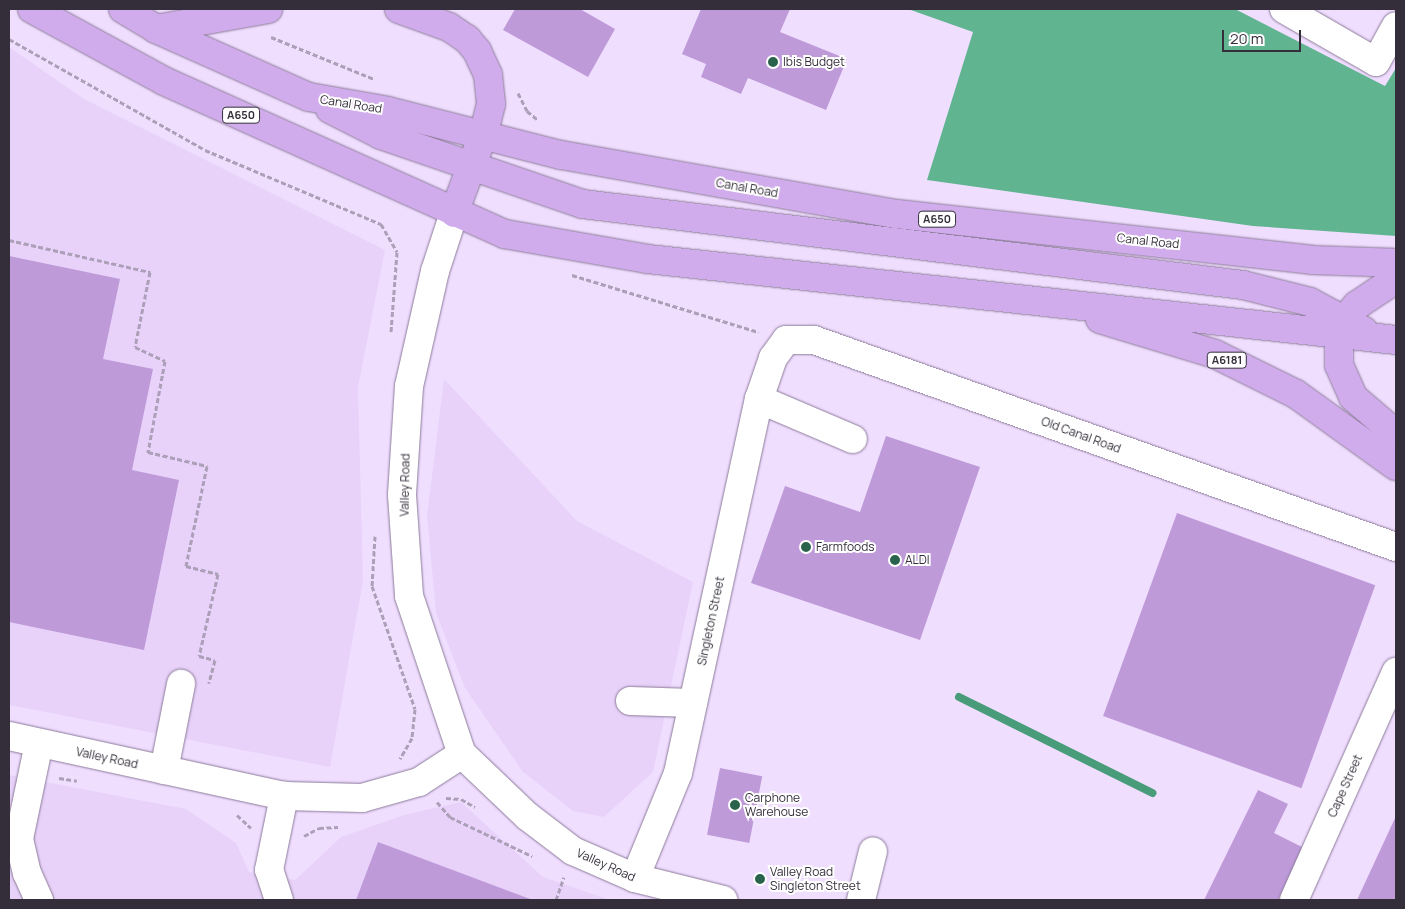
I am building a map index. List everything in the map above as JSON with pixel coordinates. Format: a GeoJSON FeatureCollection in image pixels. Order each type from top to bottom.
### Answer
{"type":"FeatureCollection","features":[{"type":"Feature","properties":{"kind":"main road","name":"A650"},"geometry":{"type":"LineString","coordinates":[[32,9],[164,81],[454,213],[505,234],[569,248],[871,286],[1342,326],[1384,339]]}},
{"type":"Feature","properties":{"kind":"main road","name":"Canal Road"},"geometry":{"type":"LineString","coordinates":[[123,9],[156,29],[308,97],[388,110],[561,155],[897,214],[1311,260],[1396,263]]}},
{"type":"Feature","properties":{"kind":"main road"},"geometry":{"type":"LineString","coordinates":[[156,29],[268,9]]}},
{"type":"Feature","properties":{"kind":"main road"},"geometry":{"type":"LineString","coordinates":[[399,9],[449,27],[477,51],[488,76],[491,104],[483,135],[454,213]]}},
{"type":"Feature","properties":{"kind":"main road","name":"A650"},"geometry":{"type":"LineString","coordinates":[[308,97],[381,136],[583,204],[1243,285],[1310,302],[1342,326]]}},
{"type":"Feature","properties":{"kind":"main road"},"geometry":{"type":"LineString","coordinates":[[1396,279],[1357,305],[1342,326],[1339,365],[1354,396],[1396,434]]}},
{"type":"Feature","properties":{"kind":"main road","name":"A6181"},"geometry":{"type":"LineString","coordinates":[[1037,300],[1215,354],[1296,394],[1396,466]]}},
{"type":"Feature","properties":{"kind":"main road"},"geometry":{"type":"LineString","coordinates":[[1384,339],[1396,358]]}},
{"type":"Feature","properties":{"kind":"street"},"geometry":{"type":"LineString","coordinates":[[1284,9],[1376,62],[1396,26]]}},
{"type":"Feature","properties":{"kind":"street","name":"Valley Road"},"geometry":{"type":"LineString","coordinates":[[454,213],[435,271],[409,386],[402,495],[409,596],[462,754],[527,816],[573,851],[635,878],[723,900]]}},
{"type":"Feature","properties":{"kind":"street","name":"Old Canal Road"},"geometry":{"type":"LineString","coordinates":[[780,349],[814,340],[1396,547]]}},
{"type":"Feature","properties":{"kind":"street","name":"Singleton Street"},"geometry":{"type":"LineString","coordinates":[[635,878],[678,774],[759,399],[780,349]]}},
{"type":"Feature","properties":{"kind":"street"},"geometry":{"type":"LineString","coordinates":[[759,399],[853,439]]}},
{"type":"Feature","properties":{"kind":"street","name":"Cape Street"},"geometry":{"type":"LineString","coordinates":[[1294,900],[1396,672]]}},
{"type":"Feature","properties":{"kind":"street"},"geometry":{"type":"LineString","coordinates":[[164,770],[181,684]]}},
{"type":"Feature","properties":{"kind":"street"},"geometry":{"type":"LineString","coordinates":[[630,701],[693,703]]}},
{"type":"Feature","properties":{"kind":"street","name":"Valley Road"},"geometry":{"type":"LineString","coordinates":[[9,736],[284,796],[362,798],[418,782],[462,754]]}},
{"type":"Feature","properties":{"kind":"street"},"geometry":{"type":"LineString","coordinates":[[39,743],[19,839],[26,873],[39,900]]}},
{"type":"Feature","properties":{"kind":"street"},"geometry":{"type":"LineString","coordinates":[[279,900],[269,870],[284,796]]}},
{"type":"Feature","properties":{"kind":"street"},"geometry":{"type":"LineString","coordinates":[[861,900],[873,852]]}},
{"type":"Feature","properties":{"kind":"path"},"geometry":{"type":"LineString","coordinates":[[268,35],[383,83]]}},
{"type":"Feature","properties":{"kind":"path"},"geometry":{"type":"LineString","coordinates":[[9,39],[205,150],[381,224],[397,252],[390,340]]}},
{"type":"Feature","properties":{"kind":"path"},"geometry":{"type":"LineString","coordinates":[[514,84],[527,111],[541,123]]}},
{"type":"Feature","properties":{"kind":"path"},"geometry":{"type":"LineString","coordinates":[[9,240],[150,272],[135,348],[165,361],[148,452],[207,466],[186,566],[218,574],[199,656],[214,660],[208,690]]}},
{"type":"Feature","properties":{"kind":"path"},"geometry":{"type":"LineString","coordinates":[[570,275],[780,349]]}},
{"type":"Feature","properties":{"kind":"path"},"geometry":{"type":"LineString","coordinates":[[376,527],[372,586],[415,710],[412,738],[398,762]]}},
{"type":"Feature","properties":{"kind":"shaded area"},"geometry":{"type":"Polygon","coordinates":[[[9,47],[84,99],[385,250],[358,387],[363,581],[330,767],[9,705],[9,47]]]}},
{"type":"Feature","properties":{"kind":"shaded area"},"geometry":{"type":"Polygon","coordinates":[[[444,379],[577,521],[693,582],[653,772],[604,817],[573,811],[523,772],[465,688],[436,613],[427,516],[444,379]]]}},
{"type":"Feature","properties":{"kind":"shaded area"},"geometry":{"type":"Polygon","coordinates":[[[9,775],[186,809],[236,843],[249,872],[295,880],[341,837],[404,815],[461,802],[543,877],[610,900],[9,900],[9,775]]]}},
{"type":"Feature","properties":{"kind":"green space"},"geometry":{"type":"Polygon","coordinates":[[[908,9],[1235,9],[1385,86],[1396,68],[1396,236],[1253,226],[927,180],[973,32],[908,9]]]}},
{"type":"Feature","properties":{"kind":"building"},"geometry":{"type":"Polygon","coordinates":[[[515,9],[580,9],[615,29],[588,77],[503,30],[515,9]]]}},
{"type":"Feature","properties":{"kind":"building","name":"Ibis Budget"},"geometry":{"type":"Polygon","coordinates":[[[701,9],[790,9],[780,32],[847,59],[826,110],[748,78],[741,94],[701,77],[706,64],[682,54],[701,9]]]}},
{"type":"Feature","properties":{"kind":"building"},"geometry":{"type":"Polygon","coordinates":[[[9,256],[120,279],[103,359],[153,369],[132,470],[179,480],[144,650],[9,622],[9,256]]]}},
{"type":"Feature","properties":{"kind":"building","name":"ALDI"},"geometry":{"type":"Polygon","coordinates":[[[886,436],[980,467],[920,640],[751,583],[785,486],[860,512],[886,436]]]}},
{"type":"Feature","properties":{"kind":"building"},"geometry":{"type":"Polygon","coordinates":[[[1177,513],[1375,585],[1301,788],[1103,716],[1177,513]]]}},
{"type":"Feature","properties":{"kind":"building","name":"Carphone Warehouse"},"geometry":{"type":"Polygon","coordinates":[[[720,768],[762,776],[749,843],[707,835],[720,768]]]}},
{"type":"Feature","properties":{"kind":"building"},"geometry":{"type":"Polygon","coordinates":[[[1258,790],[1288,804],[1274,833],[1306,849],[1282,900],[1204,900],[1258,790]]]}},
{"type":"Feature","properties":{"kind":"building"},"geometry":{"type":"Polygon","coordinates":[[[1396,816],[1396,900],[1357,900],[1396,816]]]}},
{"type":"Feature","properties":{"kind":"building"},"geometry":{"type":"Polygon","coordinates":[[[378,842],[533,900],[356,900],[378,842]]]}},
{"type":"Feature","properties":{"kind":"waterway"},"geometry":{"type":"LineString","coordinates":[[959,697],[1152,793]]}},
{"type":"Feature","properties":{"kind":"place","name":"Ibis Budget"},"geometry":{"type":"Point","coordinates":[773,62]}},
{"type":"Feature","properties":{"kind":"place","name":"Farmfoods"},"geometry":{"type":"Point","coordinates":[806,547]}},
{"type":"Feature","properties":{"kind":"place","name":"ALDI"},"geometry":{"type":"Point","coordinates":[895,560]}},
{"type":"Feature","properties":{"kind":"place","name":"Carphone Warehouse"},"geometry":{"type":"Point","coordinates":[735,805]}},
{"type":"Feature","properties":{"kind":"place","name":"Valley Road Singleton Street"},"geometry":{"type":"Point","coordinates":[760,879]}}]}
